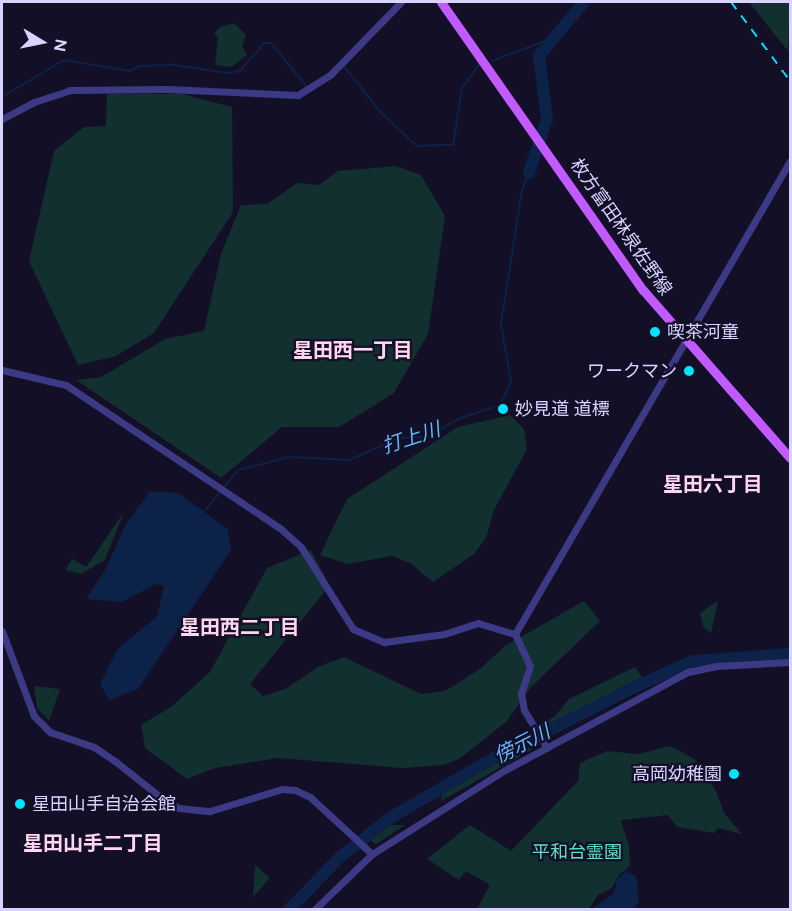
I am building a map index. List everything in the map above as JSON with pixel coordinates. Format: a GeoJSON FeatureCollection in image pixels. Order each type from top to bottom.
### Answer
{"type":"FeatureCollection","features":[{"type":"Feature","properties":{"kind":"main road","name":"枚方富田林泉佐野線"},"geometry":{"type":"LineString","coordinates":[[441,2],[643,290],[686,342],[790,458]]}},
{"type":"Feature","properties":{"kind":"street"},"geometry":{"type":"LineString","coordinates":[[2,119],[34,102],[70,90],[167,89],[298,95],[331,74],[401,2]]}},
{"type":"Feature","properties":{"kind":"street"},"geometry":{"type":"LineString","coordinates":[[515,634],[790,161]]}},
{"type":"Feature","properties":{"kind":"street"},"geometry":{"type":"LineString","coordinates":[[2,369],[66,385],[280,528],[301,547],[353,629],[384,642],[444,634],[478,623],[515,634],[530,666],[521,693],[524,711],[547,748]]}},
{"type":"Feature","properties":{"kind":"street"},"geometry":{"type":"LineString","coordinates":[[2,631],[34,716],[50,732],[94,747],[116,761],[164,800],[179,808],[210,811],[282,789],[295,790],[310,797],[372,854]]}},
{"type":"Feature","properties":{"kind":"street"},"geometry":{"type":"LineString","coordinates":[[314,909],[372,854],[547,748],[688,672],[717,666],[790,662]]}},
{"type":"Feature","properties":{"kind":"green space"},"geometry":{"type":"Polygon","coordinates":[[[749,2],[790,2],[788,51],[760,16],[749,2]]]}},
{"type":"Feature","properties":{"kind":"green space"},"geometry":{"type":"Polygon","coordinates":[[[234,23],[246,35],[242,46],[247,55],[231,67],[215,65],[218,38],[214,34],[220,27],[234,23]]]}},
{"type":"Feature","properties":{"kind":"green space"},"geometry":{"type":"Polygon","coordinates":[[[107,94],[182,94],[232,107],[233,212],[154,333],[116,356],[78,365],[29,261],[54,151],[84,127],[106,126],[107,94]]]}},
{"type":"Feature","properties":{"kind":"green space"},"geometry":{"type":"Polygon","coordinates":[[[396,166],[421,175],[445,216],[428,334],[394,393],[339,427],[282,427],[221,478],[76,380],[101,377],[165,339],[204,331],[221,254],[241,205],[267,204],[297,183],[319,185],[338,171],[396,166]]]}},
{"type":"Feature","properties":{"kind":"green space"},"geometry":{"type":"Polygon","coordinates":[[[510,415],[524,429],[527,449],[494,510],[486,538],[474,554],[433,582],[410,563],[392,556],[347,564],[320,555],[347,499],[458,427],[510,415]]]}},
{"type":"Feature","properties":{"kind":"green space"},"geometry":{"type":"Polygon","coordinates":[[[124,512],[105,560],[81,574],[65,570],[72,559],[86,567],[124,512]]]}},
{"type":"Feature","properties":{"kind":"green space"},"geometry":{"type":"Polygon","coordinates":[[[311,550],[327,581],[325,591],[250,684],[263,696],[287,688],[318,667],[344,657],[421,694],[445,691],[480,669],[505,646],[584,601],[600,621],[530,688],[506,722],[459,759],[444,765],[402,768],[278,758],[215,768],[187,779],[145,748],[141,725],[171,707],[210,672],[267,568],[311,550]]]}},
{"type":"Feature","properties":{"kind":"green space"},"geometry":{"type":"Polygon","coordinates":[[[718,601],[711,633],[703,627],[700,613],[718,601]]]}},
{"type":"Feature","properties":{"kind":"green space"},"geometry":{"type":"Polygon","coordinates":[[[635,667],[643,679],[544,732],[540,725],[555,716],[569,699],[635,667]]]}},
{"type":"Feature","properties":{"kind":"green space"},"geometry":{"type":"Polygon","coordinates":[[[34,686],[60,689],[49,721],[37,708],[34,686]]]}},
{"type":"Feature","properties":{"kind":"green space"},"geometry":{"type":"Polygon","coordinates":[[[533,743],[533,749],[441,801],[442,789],[533,743]]]}},
{"type":"Feature","properties":{"kind":"green space","name":"平和台霊園"},"geometry":{"type":"Polygon","coordinates":[[[670,746],[694,759],[716,791],[724,813],[742,834],[718,828],[714,833],[677,827],[668,815],[621,820],[629,846],[630,866],[619,875],[612,888],[598,895],[589,909],[477,909],[490,885],[466,871],[459,880],[427,859],[470,825],[511,851],[578,781],[580,763],[607,751],[639,754],[670,746]]]}},
{"type":"Feature","properties":{"kind":"green space"},"geometry":{"type":"Polygon","coordinates":[[[384,825],[405,825],[376,844],[367,838],[384,825]]]}},
{"type":"Feature","properties":{"kind":"green space"},"geometry":{"type":"Polygon","coordinates":[[[255,865],[270,878],[253,897],[255,865]]]}},
{"type":"Feature","properties":{"kind":"water"},"geometry":{"type":"Polygon","coordinates":[[[150,491],[178,493],[228,529],[231,550],[138,689],[109,700],[100,684],[117,650],[157,616],[164,586],[156,584],[122,602],[86,599],[106,568],[125,526],[150,491]]]}},
{"type":"Feature","properties":{"kind":"water"},"geometry":{"type":"Polygon","coordinates":[[[626,871],[636,876],[639,901],[633,909],[592,909],[614,893],[617,880],[626,871]]]}},
{"type":"Feature","properties":{"kind":"waterway","name":"打上川"},"geometry":{"type":"LineString","coordinates":[[529,173],[547,119],[539,56],[584,2]]}},
{"type":"Feature","properties":{"kind":"waterway","name":"打上川"},"geometry":{"type":"LineString","coordinates":[[492,61],[550,39]]}},
{"type":"Feature","properties":{"kind":"waterway","name":"打上川"},"geometry":{"type":"LineString","coordinates":[[2,97],[64,60],[130,71],[140,66],[174,65],[227,73],[240,71],[264,43],[271,43],[307,87]]}},
{"type":"Feature","properties":{"kind":"waterway","name":"打上川"},"geometry":{"type":"LineString","coordinates":[[344,66],[382,114],[417,146],[453,145],[462,88],[479,65]]}},
{"type":"Feature","properties":{"kind":"waterway","name":"打上川"},"geometry":{"type":"LineString","coordinates":[[204,512],[238,470],[289,457],[349,460],[399,438],[426,437],[458,419],[500,405],[511,381],[501,324],[522,190],[529,173]]}},
{"type":"Feature","properties":{"kind":"waterway","name":"傍示川"},"geometry":{"type":"LineString","coordinates":[[289,910],[340,857],[390,818],[483,764],[630,689],[693,661],[790,654]]}},
{"type":"Feature","properties":{"kind":"railway"},"geometry":{"type":"LineString","coordinates":[[731,2],[790,81]]}},
{"type":"Feature","properties":{"kind":"place","name":"喫茶河童"},"geometry":{"type":"Point","coordinates":[655,332]}},
{"type":"Feature","properties":{"kind":"place","name":"ワークマン"},"geometry":{"type":"Point","coordinates":[689,371]}},
{"type":"Feature","properties":{"kind":"place","name":"妙見道 道標"},"geometry":{"type":"Point","coordinates":[503,409]}},
{"type":"Feature","properties":{"kind":"place","name":"高岡幼稚園"},"geometry":{"type":"Point","coordinates":[734,774]}},
{"type":"Feature","properties":{"kind":"place","name":"星田山手自治会館"},"geometry":{"type":"Point","coordinates":[20,804]}},
{"type":"Feature","properties":{"kind":"district","name":"星田西一丁目"},"geometry":{"type":"Point","coordinates":[353,350]}},
{"type":"Feature","properties":{"kind":"district","name":"星田六丁目"},"geometry":{"type":"Point","coordinates":[713,484]}},
{"type":"Feature","properties":{"kind":"district","name":"星田西二丁目"},"geometry":{"type":"Point","coordinates":[240,627]}},
{"type":"Feature","properties":{"kind":"district","name":"星田山手二丁目"},"geometry":{"type":"Point","coordinates":[93,843]}}]}
